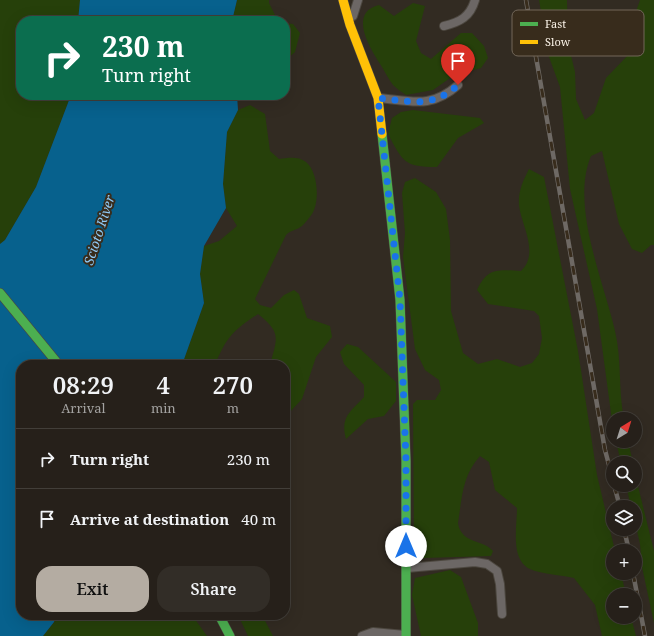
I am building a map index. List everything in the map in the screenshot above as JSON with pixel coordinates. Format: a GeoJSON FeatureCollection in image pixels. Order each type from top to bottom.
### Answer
{"type":"FeatureCollection","features":[{"type":"Feature","properties":{"kind":"street"},"geometry":{"type":"LineString","coordinates":[[343,0],[350,25],[378,98],[400,300],[406,461],[406,635]]}},
{"type":"Feature","properties":{"kind":"street"},"geometry":{"type":"LineString","coordinates":[[0,293],[55,360]]}},
{"type":"Feature","properties":{"kind":"street"},"geometry":{"type":"LineString","coordinates":[[222,620],[230,636]]}},
{"type":"Feature","properties":{"kind":"lane"},"geometry":{"type":"LineString","coordinates":[[350,25],[358,0]]}},
{"type":"Feature","properties":{"kind":"lane"},"geometry":{"type":"LineString","coordinates":[[444,26],[459,22],[469,14],[475,0]]}},
{"type":"Feature","properties":{"kind":"lane"},"geometry":{"type":"LineString","coordinates":[[378,98],[427,102],[448,94],[458,85]]}},
{"type":"Feature","properties":{"kind":"lane"},"geometry":{"type":"LineString","coordinates":[[406,568],[476,562],[487,564],[497,571],[500,584],[502,614]]}},
{"type":"Feature","properties":{"kind":"lane"},"geometry":{"type":"LineString","coordinates":[[362,636],[373,632],[406,635]]}},
{"type":"Feature","properties":{"kind":"green space"},"geometry":{"type":"Polygon","coordinates":[[[0,0],[80,0],[78,16],[16,16],[16,100],[69,100],[36,187],[5,240],[0,244],[0,0]]]}},
{"type":"Feature","properties":{"kind":"green space"},"geometry":{"type":"Polygon","coordinates":[[[237,0],[269,0],[276,16],[233,16],[237,0]]]}},
{"type":"Feature","properties":{"kind":"green space"},"geometry":{"type":"Polygon","coordinates":[[[539,0],[567,0],[567,10],[541,10],[539,0]]]}},
{"type":"Feature","properties":{"kind":"green space"},"geometry":{"type":"Polygon","coordinates":[[[640,0],[654,0],[654,245],[651,245],[642,253],[632,249],[619,224],[602,151],[591,156],[586,176],[584,197],[586,220],[591,244],[610,311],[619,353],[623,412],[611,412],[597,309],[570,189],[560,87],[549,56],[571,56],[575,72],[576,99],[585,120],[594,113],[606,78],[627,56],[644,56],[644,10],[636,10],[640,0]]]}},
{"type":"Feature","properties":{"kind":"green space"},"geometry":{"type":"Polygon","coordinates":[[[413,3],[425,6],[416,41],[421,53],[431,59],[461,33],[472,33],[484,46],[488,58],[481,68],[453,76],[433,90],[406,95],[393,85],[372,51],[364,33],[364,16],[369,9],[379,5],[394,16],[413,3]]]}},
{"type":"Feature","properties":{"kind":"green space"},"geometry":{"type":"Polygon","coordinates":[[[290,24],[293,24],[300,33],[295,52],[290,56],[290,24]]]}},
{"type":"Feature","properties":{"kind":"green space"},"geometry":{"type":"Polygon","coordinates":[[[250,105],[265,114],[270,151],[279,159],[296,158],[303,160],[310,166],[315,179],[317,195],[315,209],[302,226],[286,235],[255,299],[260,305],[271,308],[284,295],[294,290],[299,294],[307,318],[330,326],[332,337],[316,357],[302,399],[290,412],[290,360],[271,360],[276,336],[271,326],[258,314],[242,325],[232,335],[223,347],[217,360],[184,360],[204,303],[200,274],[204,246],[219,241],[237,226],[226,208],[223,184],[227,132],[238,110],[250,105]]]}},
{"type":"Feature","properties":{"kind":"green space"},"geometry":{"type":"Polygon","coordinates":[[[413,110],[480,118],[484,123],[458,138],[437,167],[418,166],[411,164],[401,157],[388,134],[392,118],[401,112],[413,110]]]}},
{"type":"Feature","properties":{"kind":"green space"},"geometry":{"type":"Polygon","coordinates":[[[529,169],[544,177],[578,351],[597,475],[606,513],[606,536],[611,536],[613,544],[606,544],[606,580],[623,580],[624,588],[606,588],[606,624],[633,624],[636,636],[602,636],[595,605],[574,578],[534,571],[524,564],[517,550],[516,542],[517,508],[495,490],[489,462],[480,456],[466,479],[458,523],[463,535],[489,547],[493,551],[491,556],[423,558],[414,551],[413,404],[417,400],[435,400],[441,390],[439,380],[425,370],[415,349],[403,257],[405,233],[402,193],[405,182],[415,178],[436,192],[446,209],[450,240],[451,311],[463,353],[478,364],[497,359],[520,367],[532,363],[539,354],[542,338],[539,316],[534,311],[488,304],[477,290],[485,277],[490,274],[506,270],[521,271],[526,264],[529,256],[529,247],[519,205],[521,186],[529,169]]]}},
{"type":"Feature","properties":{"kind":"green space"},"geometry":{"type":"Polygon","coordinates":[[[347,344],[358,347],[396,382],[396,401],[384,416],[368,419],[346,439],[344,431],[345,420],[364,397],[364,385],[344,364],[340,352],[347,344]]]}},
{"type":"Feature","properties":{"kind":"green space"},"geometry":{"type":"Polygon","coordinates":[[[618,448],[630,448],[631,456],[619,456],[618,448]]]}},
{"type":"Feature","properties":{"kind":"green space"},"geometry":{"type":"Polygon","coordinates":[[[628,492],[639,492],[641,500],[629,500],[628,492]]]}},
{"type":"Feature","properties":{"kind":"green space"},"geometry":{"type":"Polygon","coordinates":[[[642,502],[654,551],[654,623],[642,567],[642,544],[640,544],[638,536],[642,536],[642,502]]]}},
{"type":"Feature","properties":{"kind":"green space"},"geometry":{"type":"Polygon","coordinates":[[[450,570],[461,577],[478,623],[478,636],[421,636],[412,595],[415,578],[450,570]]]}},
{"type":"Feature","properties":{"kind":"green space"},"geometry":{"type":"Polygon","coordinates":[[[56,620],[196,620],[207,636],[43,636],[56,620]]]}},
{"type":"Feature","properties":{"kind":"green space"},"geometry":{"type":"Polygon","coordinates":[[[240,620],[265,620],[273,636],[248,636],[240,620]]]}},
{"type":"Feature","properties":{"kind":"water"},"geometry":{"type":"Polygon","coordinates":[[[80,0],[237,0],[233,16],[78,16],[80,0]]]}},
{"type":"Feature","properties":{"kind":"water","name":"Scioto River"},"geometry":{"type":"Polygon","coordinates":[[[69,100],[237,100],[238,110],[227,132],[223,184],[226,208],[204,246],[200,274],[204,303],[184,360],[16,360],[16,620],[55,620],[43,636],[0,636],[0,244],[5,240],[36,187],[69,100]]]}},
{"type":"Feature","properties":{"kind":"railway"},"geometry":{"type":"LineString","coordinates":[[526,0],[528,10]]}},
{"type":"Feature","properties":{"kind":"railway"},"geometry":{"type":"LineString","coordinates":[[536,56],[607,456]]}},
{"type":"Feature","properties":{"kind":"railway"},"geometry":{"type":"LineString","coordinates":[[616,492],[618,500]]}},
{"type":"Feature","properties":{"kind":"railway"},"geometry":{"type":"LineString","coordinates":[[626,536],[627,544]]}},
{"type":"Feature","properties":{"kind":"railway"},"geometry":{"type":"LineString","coordinates":[[634,580],[645,636]]}},
{"type":"Feature","properties":{"kind":"traffic: fast"},"geometry":{"type":"LineString","coordinates":[[382,134],[400,300],[406,461],[406,636]]}},
{"type":"Feature","properties":{"kind":"traffic: fast"},"geometry":{"type":"LineString","coordinates":[[0,293],[55,360]]}},
{"type":"Feature","properties":{"kind":"traffic: fast"},"geometry":{"type":"LineString","coordinates":[[222,620],[230,636]]}},
{"type":"Feature","properties":{"kind":"traffic: slow"},"geometry":{"type":"LineString","coordinates":[[343,0],[350,25],[378,98],[382,134]]}},
{"type":"Feature","properties":{"kind":"route"},"geometry":{"type":"LineString","coordinates":[[406,546],[406,461],[400,300],[378,98],[427,102],[448,94],[458,85]]}}]}
